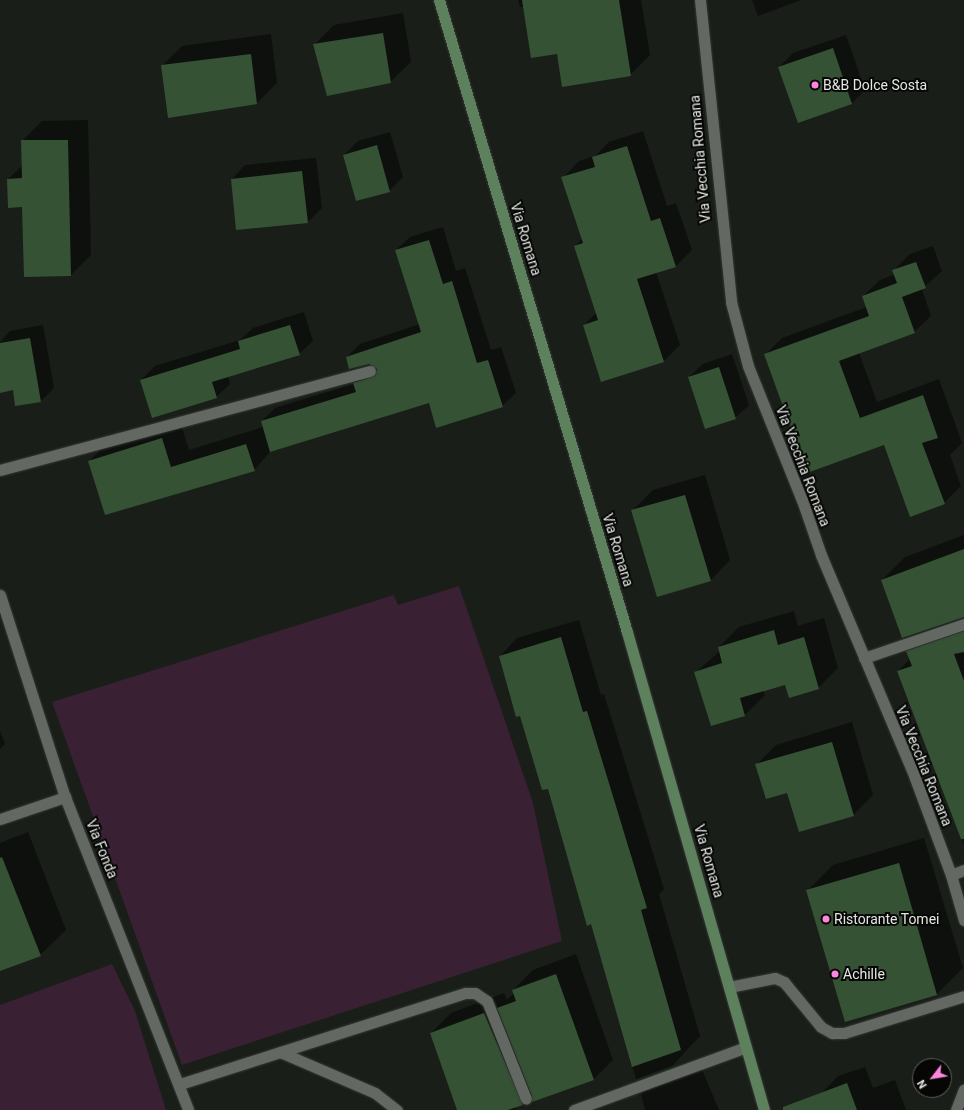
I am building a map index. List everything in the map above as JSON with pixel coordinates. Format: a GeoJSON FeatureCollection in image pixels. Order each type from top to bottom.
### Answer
{"type":"FeatureCollection","features":[{"type":"Feature","properties":{"kind":"main road","name":"Via Romana"},"geometry":{"type":"LineString","coordinates":[[439,0],[625,624],[764,1110]]}},
{"type":"Feature","properties":{"kind":"street","name":"Via Vecchia Romana"},"geometry":{"type":"LineString","coordinates":[[700,0],[732,302],[748,366],[864,658],[912,770],[951,875],[964,920]]}},
{"type":"Feature","properties":{"kind":"street"},"geometry":{"type":"LineString","coordinates":[[0,470],[370,371]]}},
{"type":"Feature","properties":{"kind":"street","name":"Via Fonda"},"geometry":{"type":"LineString","coordinates":[[0,595],[65,797],[180,1084],[188,1110]]}},
{"type":"Feature","properties":{"kind":"street"},"geometry":{"type":"LineString","coordinates":[[864,658],[964,624]]}},
{"type":"Feature","properties":{"kind":"street"},"geometry":{"type":"LineString","coordinates":[[0,819],[65,797]]}},
{"type":"Feature","properties":{"kind":"street"},"geometry":{"type":"LineString","coordinates":[[951,875],[964,870]]}},
{"type":"Feature","properties":{"kind":"street"},"geometry":{"type":"LineString","coordinates":[[729,987],[775,978],[784,982],[821,1027],[832,1034],[844,1033],[964,996]]}},
{"type":"Feature","properties":{"kind":"street"},"geometry":{"type":"LineString","coordinates":[[180,1084],[466,993],[475,994],[487,1001],[526,1099]]}},
{"type":"Feature","properties":{"kind":"street"},"geometry":{"type":"LineString","coordinates":[[574,1110],[746,1047]]}},
{"type":"Feature","properties":{"kind":"street"},"geometry":{"type":"LineString","coordinates":[[280,1052],[375,1093],[398,1110]]}},
{"type":"Feature","properties":{"kind":"street"},"geometry":{"type":"LineString","coordinates":[[956,1110],[964,1090]]}},
{"type":"Feature","properties":{"kind":"shaded area"},"geometry":{"type":"Polygon","coordinates":[[[459,586],[533,803],[562,941],[182,1065],[52,702],[394,595],[398,605],[459,586]]]}},
{"type":"Feature","properties":{"kind":"shaded area"},"geometry":{"type":"Polygon","coordinates":[[[112,964],[135,1011],[166,1110],[0,1110],[0,1005],[112,964]]]}},
{"type":"Feature","properties":{"kind":"building"},"geometry":{"type":"Polygon","coordinates":[[[522,0],[619,0],[631,76],[562,87],[557,54],[531,58],[522,0]]]}},
{"type":"Feature","properties":{"kind":"building"},"geometry":{"type":"Polygon","coordinates":[[[383,33],[391,83],[327,96],[313,44],[383,33]]]}},
{"type":"Feature","properties":{"kind":"building","name":"B&B Dolce Sosta"},"geometry":{"type":"Polygon","coordinates":[[[833,48],[852,104],[798,123],[778,67],[833,48]]]}},
{"type":"Feature","properties":{"kind":"building"},"geometry":{"type":"Polygon","coordinates":[[[251,54],[257,104],[168,118],[161,65],[251,54]]]}},
{"type":"Feature","properties":{"kind":"building"},"geometry":{"type":"Polygon","coordinates":[[[21,140],[68,140],[71,276],[24,277],[22,207],[8,208],[7,179],[22,178],[21,140]]]}},
{"type":"Feature","properties":{"kind":"building"},"geometry":{"type":"Polygon","coordinates":[[[377,145],[390,192],[356,201],[343,155],[377,145]]]}},
{"type":"Feature","properties":{"kind":"building"},"geometry":{"type":"Polygon","coordinates":[[[627,146],[651,221],[660,218],[676,267],[637,279],[664,362],[601,382],[583,325],[598,320],[574,246],[583,243],[561,177],[595,167],[592,157],[627,146]]]}},
{"type":"Feature","properties":{"kind":"building"},"geometry":{"type":"Polygon","coordinates":[[[302,171],[308,223],[236,230],[231,179],[302,171]]]}},
{"type":"Feature","properties":{"kind":"building"},"geometry":{"type":"Polygon","coordinates":[[[429,240],[443,284],[452,281],[477,363],[488,360],[503,407],[436,428],[429,403],[270,452],[261,421],[356,392],[353,383],[375,376],[377,369],[369,364],[349,369],[346,357],[421,332],[395,250],[429,240]]]}},
{"type":"Feature","properties":{"kind":"building"},"geometry":{"type":"Polygon","coordinates":[[[916,262],[926,288],[902,297],[915,333],[839,361],[860,418],[923,395],[938,438],[922,443],[945,504],[910,517],[884,445],[807,473],[764,354],[869,316],[862,296],[897,283],[892,270],[916,262]]]}},
{"type":"Feature","properties":{"kind":"building"},"geometry":{"type":"Polygon","coordinates":[[[290,325],[300,355],[212,382],[217,398],[152,418],[140,380],[240,349],[238,341],[290,325]]]}},
{"type":"Feature","properties":{"kind":"building"},"geometry":{"type":"Polygon","coordinates":[[[30,338],[41,402],[15,406],[13,390],[0,393],[0,343],[30,338]]]}},
{"type":"Feature","properties":{"kind":"building"},"geometry":{"type":"Polygon","coordinates":[[[719,367],[736,419],[705,429],[688,377],[719,367]]]}},
{"type":"Feature","properties":{"kind":"building"},"geometry":{"type":"Polygon","coordinates":[[[162,438],[171,467],[246,444],[255,471],[105,515],[88,461],[162,438]]]}},
{"type":"Feature","properties":{"kind":"building"},"geometry":{"type":"Polygon","coordinates":[[[685,495],[711,581],[657,597],[631,510],[685,495]]]}},
{"type":"Feature","properties":{"kind":"building"},"geometry":{"type":"Polygon","coordinates":[[[964,549],[964,617],[902,638],[881,580],[964,549]]]}},
{"type":"Feature","properties":{"kind":"building"},"geometry":{"type":"Polygon","coordinates":[[[774,630],[778,645],[804,637],[819,689],[789,698],[785,685],[740,698],[745,716],[711,726],[694,672],[722,663],[718,647],[774,630]]]}},
{"type":"Feature","properties":{"kind":"building"},"geometry":{"type":"Polygon","coordinates":[[[964,631],[964,652],[954,654],[964,681],[964,839],[961,839],[897,671],[912,666],[906,651],[964,631]]]}},
{"type":"Feature","properties":{"kind":"building"},"geometry":{"type":"Polygon","coordinates":[[[561,637],[583,712],[587,711],[647,908],[641,910],[681,1050],[632,1067],[591,924],[587,926],[548,789],[542,790],[520,716],[516,717],[499,656],[561,637]]]}},
{"type":"Feature","properties":{"kind":"building"},"geometry":{"type":"Polygon","coordinates":[[[832,742],[854,816],[799,832],[787,793],[766,799],[755,764],[832,742]]]}},
{"type":"Feature","properties":{"kind":"building"},"geometry":{"type":"Polygon","coordinates":[[[2,857],[41,956],[0,971],[0,858],[2,857]]]}},
{"type":"Feature","properties":{"kind":"building"},"geometry":{"type":"Polygon","coordinates":[[[899,863],[937,995],[845,1022],[806,890],[899,863]]]}},
{"type":"Feature","properties":{"kind":"building"},"geometry":{"type":"Polygon","coordinates":[[[556,974],[594,1080],[532,1102],[532,1096],[497,1008],[516,1001],[512,990],[556,974]]]}},
{"type":"Feature","properties":{"kind":"building"},"geometry":{"type":"Polygon","coordinates":[[[484,1013],[523,1105],[508,1110],[457,1110],[430,1033],[484,1013]]]}},
{"type":"Feature","properties":{"kind":"building"},"geometry":{"type":"Polygon","coordinates":[[[847,1083],[857,1110],[783,1110],[783,1107],[847,1083]]]}},
{"type":"Feature","properties":{"kind":"place","name":"B&B Dolce Sosta"},"geometry":{"type":"Point","coordinates":[815,85]}},
{"type":"Feature","properties":{"kind":"place","name":"Ristorante Tomei"},"geometry":{"type":"Point","coordinates":[826,919]}},
{"type":"Feature","properties":{"kind":"place","name":"Achille"},"geometry":{"type":"Point","coordinates":[835,974]}}]}
